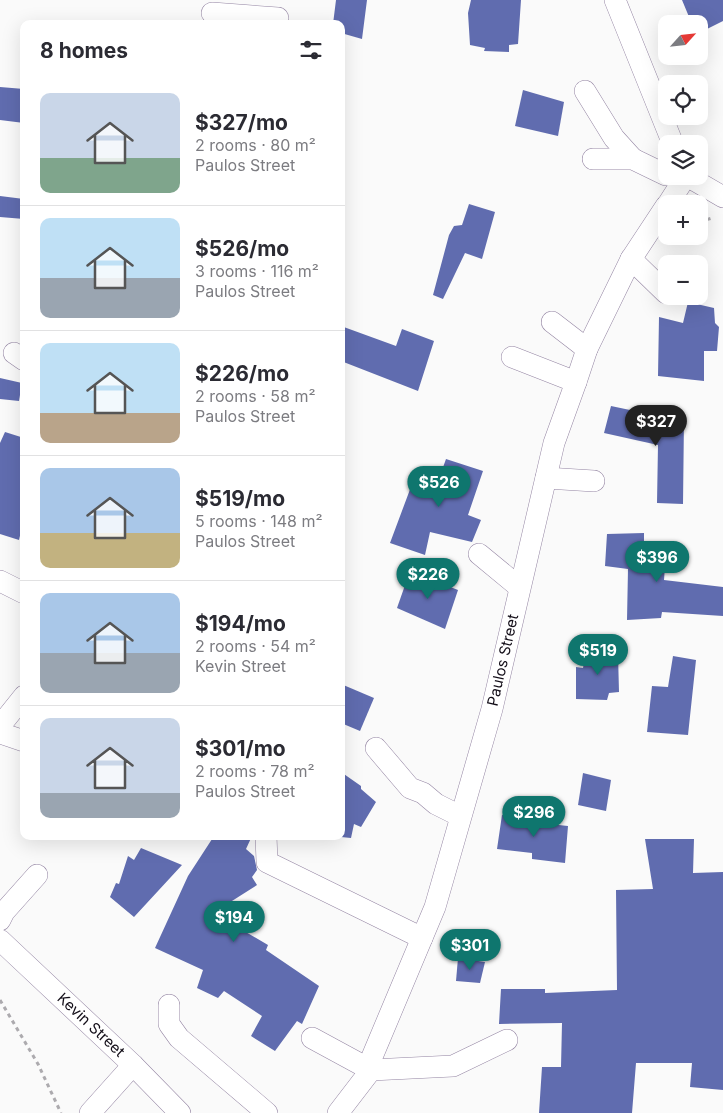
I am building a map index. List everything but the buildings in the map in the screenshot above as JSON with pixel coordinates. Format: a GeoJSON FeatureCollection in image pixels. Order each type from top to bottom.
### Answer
{"type":"FeatureCollection","features":[{"type":"Feature","properties":{"kind":"street"},"geometry":{"type":"LineString","coordinates":[[617,1],[669,135]]}},
{"type":"Feature","properties":{"kind":"street"},"geometry":{"type":"LineString","coordinates":[[212,12],[278,18]]}},
{"type":"Feature","properties":{"kind":"street"},"geometry":{"type":"LineString","coordinates":[[585,91],[614,138],[633,159],[658,171]]}},
{"type":"Feature","properties":{"kind":"street"},"geometry":{"type":"LineString","coordinates":[[593,159],[633,159]]}},
{"type":"Feature","properties":{"kind":"street"},"geometry":{"type":"LineString","coordinates":[[702,185],[723,197]]}},
{"type":"Feature","properties":{"kind":"street","name":"Paulos Street"},"geometry":{"type":"LineString","coordinates":[[338,1113],[371,1070],[372,1057],[435,907],[492,709],[554,443],[587,349],[631,259],[658,218]]}},
{"type":"Feature","properties":{"kind":"street"},"geometry":{"type":"LineString","coordinates":[[631,259],[658,285]]}},
{"type":"Feature","properties":{"kind":"street"},"geometry":{"type":"LineString","coordinates":[[552,322],[587,349]]}},
{"type":"Feature","properties":{"kind":"street"},"geometry":{"type":"LineString","coordinates":[[512,357],[576,382]]}},
{"type":"Feature","properties":{"kind":"street"},"geometry":{"type":"LineString","coordinates":[[546,478],[594,481]]}},
{"type":"Feature","properties":{"kind":"street"},"geometry":{"type":"LineString","coordinates":[[479,554],[519,587]]}},
{"type":"Feature","properties":{"kind":"street"},"geometry":{"type":"LineString","coordinates":[[0,581],[20,591]]}},
{"type":"Feature","properties":{"kind":"street"},"geometry":{"type":"LineString","coordinates":[[0,726],[20,701]]}},
{"type":"Feature","properties":{"kind":"street"},"geometry":{"type":"LineString","coordinates":[[0,733],[20,740]]}},
{"type":"Feature","properties":{"kind":"street"},"geometry":{"type":"LineString","coordinates":[[376,748],[410,788],[423,793],[436,804],[460,816]]}},
{"type":"Feature","properties":{"kind":"street"},"geometry":{"type":"LineString","coordinates":[[266,840],[267,862],[422,938]]}},
{"type":"Feature","properties":{"kind":"street"},"geometry":{"type":"LineString","coordinates":[[0,920],[4,912],[37,875]]}},
{"type":"Feature","properties":{"kind":"street","name":"Kevin Street"},"geometry":{"type":"LineString","coordinates":[[0,940],[134,1065],[180,1113]]}},
{"type":"Feature","properties":{"kind":"street"},"geometry":{"type":"LineString","coordinates":[[169,1005],[169,1024],[179,1038],[267,1113]]}},
{"type":"Feature","properties":{"kind":"street"},"geometry":{"type":"LineString","coordinates":[[312,1038],[371,1070],[453,1066],[507,1040]]}},
{"type":"Feature","properties":{"kind":"street"},"geometry":{"type":"LineString","coordinates":[[90,1113],[134,1065]]}},
{"type":"Feature","properties":{"kind":"path"},"geometry":{"type":"LineString","coordinates":[[0,1000],[38,1064],[61,1113]]}}]}
